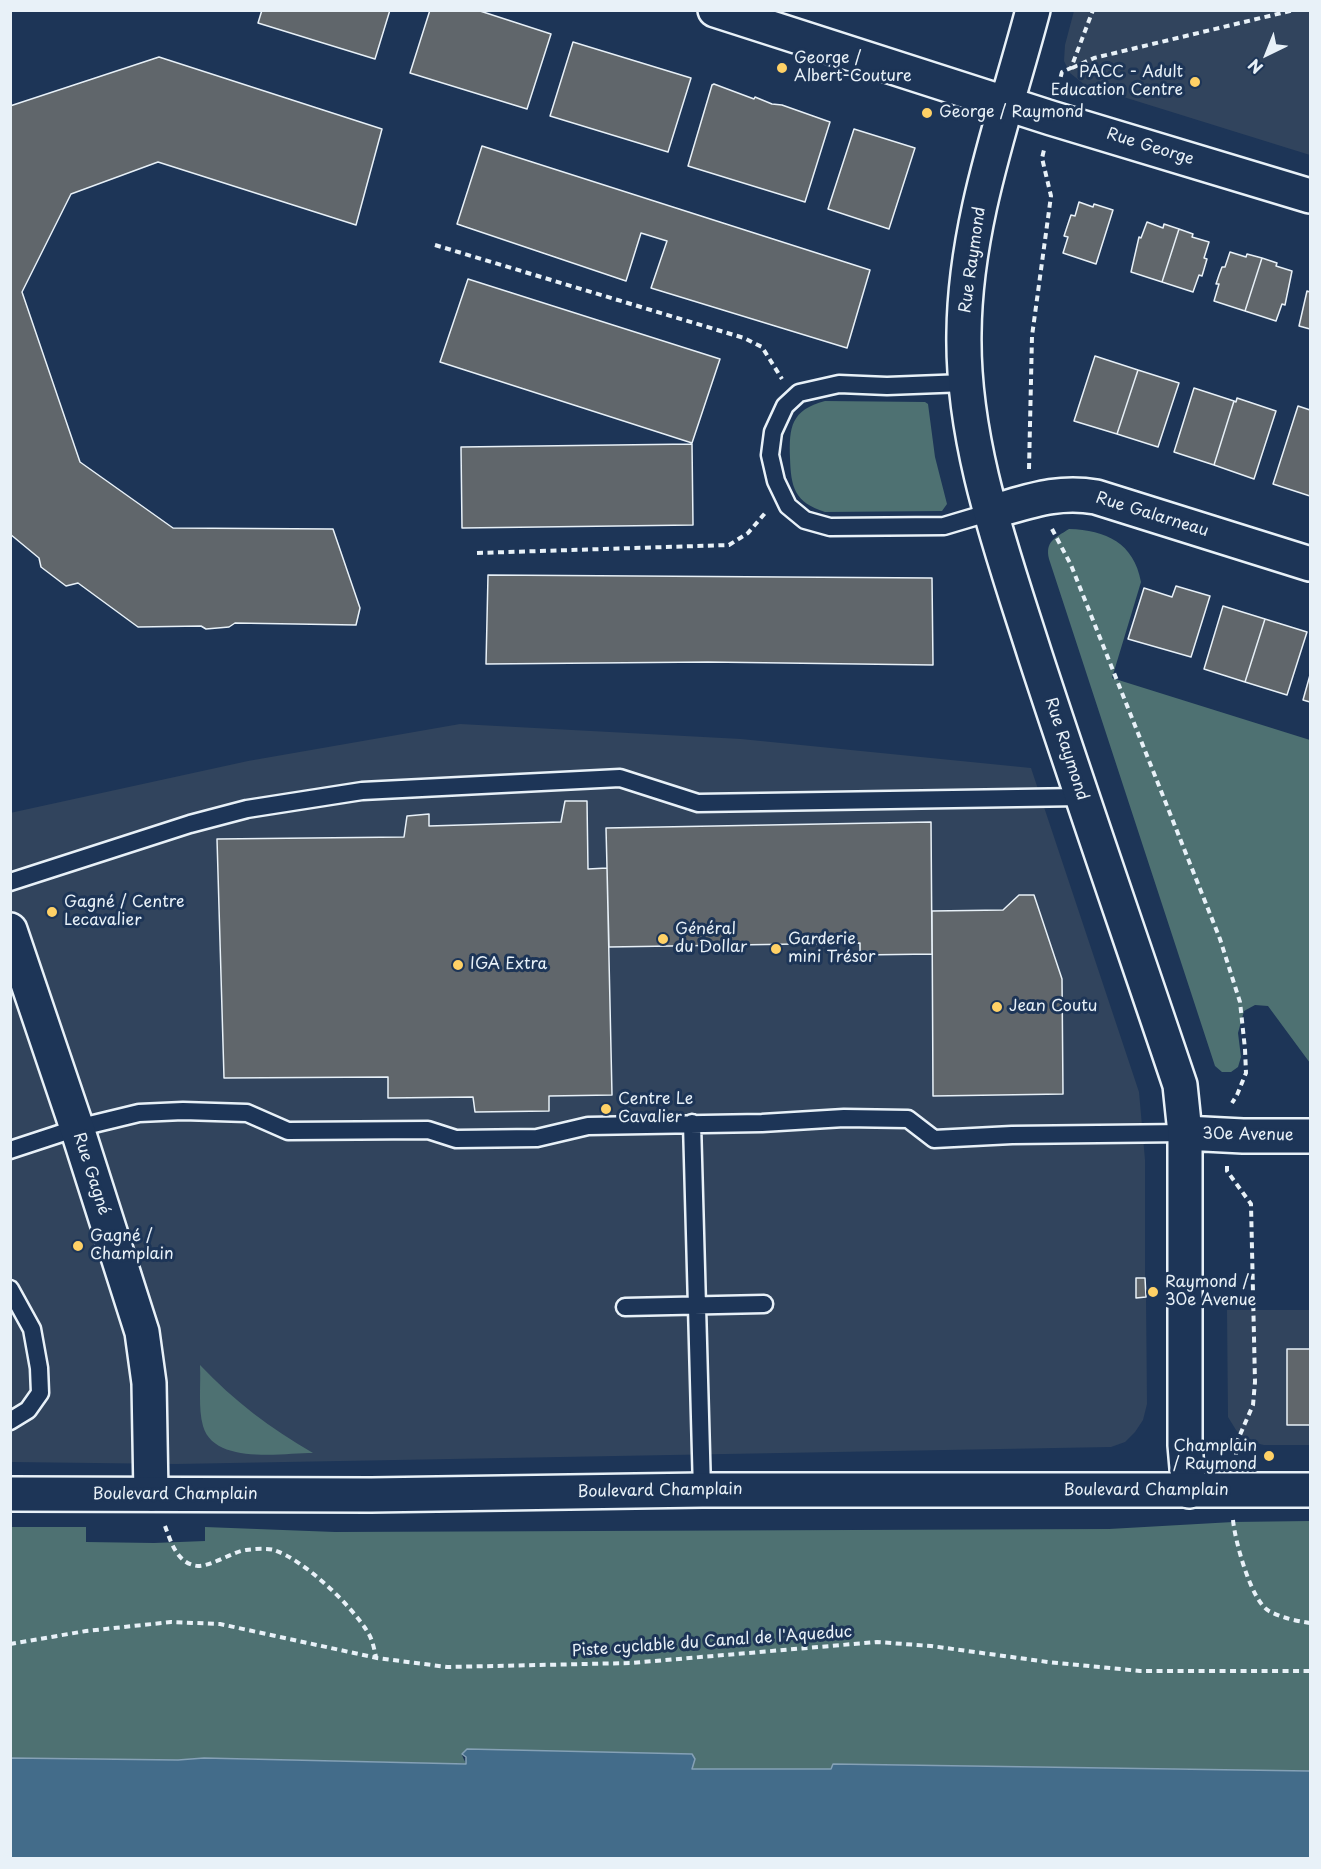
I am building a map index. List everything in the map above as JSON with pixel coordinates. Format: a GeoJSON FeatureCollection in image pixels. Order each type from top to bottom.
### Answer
{"type":"FeatureCollection","features":[{"type":"Feature","properties":{"kind":"street","name":"Rue George"},"geometry":{"type":"LineString","coordinates":[[715,10],[1007,104],[1311,196]]}},
{"type":"Feature","properties":{"kind":"street","name":"Rue Raymond"},"geometry":{"type":"LineString","coordinates":[[1034,10],[989,162],[967,281],[964,332],[965,382],[980,469],[991,512],[1081,797],[1130,934],[1180,1085],[1185,1134],[1185,1445],[1189,1491]]}},
{"type":"Feature","properties":{"kind":"street","name":"Rue Galarneau"},"geometry":{"type":"LineString","coordinates":[[991,512],[1054,495],[1076,494],[1096,497],[1311,564]]}},
{"type":"Feature","properties":{"kind":"street","name":"Rue Gagné"},"geometry":{"type":"LineString","coordinates":[[10,930],[77,1128],[141,1332],[149,1383],[152,1494]]}},
{"type":"Feature","properties":{"kind":"street","name":"30e Avenue"},"geometry":{"type":"LineString","coordinates":[[1185,1134],[1311,1136]]}},
{"type":"Feature","properties":{"kind":"street","name":"Boulevard Champlain"},"geometry":{"type":"LineString","coordinates":[[10,1494],[371,1495],[702,1490],[1311,1490]]}},
{"type":"Feature","properties":{"kind":"lane"},"geometry":{"type":"LineString","coordinates":[[965,382],[886,386],[839,384],[799,393],[785,406],[773,432],[770,455],[776,481],[788,506],[805,520],[830,527],[944,526],[991,512]]}},
{"type":"Feature","properties":{"kind":"lane"},"geometry":{"type":"LineString","coordinates":[[10,882],[190,824],[246,809],[362,791],[620,778],[698,803],[1081,797]]}},
{"type":"Feature","properties":{"kind":"lane"},"geometry":{"type":"LineString","coordinates":[[10,1150],[77,1128],[139,1113],[183,1111],[247,1113],[288,1131],[428,1130],[456,1139],[537,1138],[588,1126],[762,1123],[844,1118],[908,1119],[934,1139],[1012,1135],[1185,1134]]}},
{"type":"Feature","properties":{"kind":"lane"},"geometry":{"type":"LineString","coordinates":[[692,1123],[702,1490]]}},
{"type":"Feature","properties":{"kind":"lane"},"geometry":{"type":"LineString","coordinates":[[10,1289],[32,1329],[39,1368],[40,1393],[28,1410],[10,1421]]}},
{"type":"Feature","properties":{"kind":"lane"},"geometry":{"type":"LineString","coordinates":[[625,1307],[764,1304]]}},
{"type":"Feature","properties":{"kind":"path"},"geometry":{"type":"LineString","coordinates":[[1071,68],[1093,10]]}},
{"type":"Feature","properties":{"kind":"path"},"geometry":{"type":"LineString","coordinates":[[1062,72],[1094,58],[1294,10]]}},
{"type":"Feature","properties":{"kind":"path"},"geometry":{"type":"LineString","coordinates":[[1029,472],[1032,336],[1052,196],[1042,158]]}},
{"type":"Feature","properties":{"kind":"path"},"geometry":{"type":"LineString","coordinates":[[435,245],[744,338],[762,347],[783,381]]}},
{"type":"Feature","properties":{"kind":"path"},"geometry":{"type":"LineString","coordinates":[[477,553],[729,545],[748,533],[766,512]]}},
{"type":"Feature","properties":{"kind":"path"},"geometry":{"type":"LineString","coordinates":[[1051,526],[1067,556],[1121,688],[1220,939],[1240,1002],[1246,1073],[1237,1095],[1228,1107]]}},
{"type":"Feature","properties":{"kind":"path"},"geometry":{"type":"LineString","coordinates":[[1227,1171],[1251,1204],[1255,1382],[1252,1405],[1236,1444]]}},
{"type":"Feature","properties":{"kind":"path"},"geometry":{"type":"LineString","coordinates":[[1233,1522],[1237,1549],[1247,1575],[1267,1610],[1290,1619],[1311,1623]]}},
{"type":"Feature","properties":{"kind":"path"},"geometry":{"type":"LineString","coordinates":[[165,1527],[172,1545],[183,1561],[199,1566],[244,1550],[271,1549],[290,1557],[322,1582],[352,1611],[368,1633],[377,1658]]}},
{"type":"Feature","properties":{"kind":"path","name":"Piste cyclable du Canal de l'Aqueduc"},"geometry":{"type":"LineString","coordinates":[[10,1644],[136,1624],[200,1623],[220,1624],[377,1658],[447,1667],[631,1664],[877,1642],[931,1646],[1048,1662],[1140,1671],[1311,1671]]}},
{"type":"Feature","properties":{"kind":"shaded area","name":"PACC - Adult Education Centre"},"geometry":{"type":"Polygon","coordinates":[[[1074,11],[1310,11],[1310,155],[1085,85],[1070,73],[1064,61],[1065,45],[1074,11]]]}},
{"type":"Feature","properties":{"kind":"shaded area"},"geometry":{"type":"Polygon","coordinates":[[[460,724],[741,739],[1031,768],[1139,1092],[1145,1160],[1145,1278],[1136,1278],[1136,1297],[1146,1297],[1147,1404],[1143,1420],[1125,1442],[1111,1447],[176,1464],[11,1462],[10,813],[248,761],[460,724]]]}},
{"type":"Feature","properties":{"kind":"shaded area"},"geometry":{"type":"Polygon","coordinates":[[[1227,1310],[1310,1310],[1310,1445],[1264,1445],[1247,1441],[1228,1417],[1227,1310]]]}},
{"type":"Feature","properties":{"kind":"shaded area"},"geometry":{"type":"Polygon","coordinates":[[[467,1749],[692,1754],[695,1759],[692,1769],[831,1769],[833,1764],[1310,1771],[1310,1858],[11,1858],[11,1758],[178,1760],[204,1758],[466,1764],[466,1757],[462,1754],[467,1749]]]}},
{"type":"Feature","properties":{"kind":"green space"},"geometry":{"type":"Polygon","coordinates":[[[825,401],[925,402],[928,404],[935,457],[947,504],[942,511],[825,512],[801,498],[793,485],[790,437],[794,421],[799,415],[805,409],[825,401]]]}},
{"type":"Feature","properties":{"kind":"green space"},"geometry":{"type":"Polygon","coordinates":[[[1069,529],[1095,532],[1116,541],[1132,557],[1141,582],[1112,678],[1310,740],[1310,1063],[1268,1006],[1255,1005],[1244,1011],[1238,1033],[1241,1057],[1238,1067],[1231,1072],[1222,1072],[1215,1066],[1049,559],[1048,548],[1052,541],[1069,529]]]}},
{"type":"Feature","properties":{"kind":"green space"},"geometry":{"type":"Polygon","coordinates":[[[200,1365],[253,1413],[313,1453],[250,1454],[220,1447],[210,1438],[201,1419],[200,1365]]]}},
{"type":"Feature","properties":{"kind":"green space"},"geometry":{"type":"Polygon","coordinates":[[[1310,1521],[1310,1771],[833,1764],[832,1769],[691,1769],[695,1759],[468,1749],[462,1755],[466,1764],[204,1758],[178,1760],[11,1758],[10,1527],[86,1527],[86,1542],[154,1543],[205,1541],[205,1527],[335,1532],[1109,1529],[1233,1522],[1310,1521]]]}},
{"type":"Feature","properties":{"kind":"building"},"geometry":{"type":"Polygon","coordinates":[[[262,10],[390,10],[375,59],[258,23],[262,10]]]}},
{"type":"Feature","properties":{"kind":"building"},"geometry":{"type":"Polygon","coordinates":[[[430,10],[477,10],[551,34],[527,109],[410,73],[430,10]]]}},
{"type":"Feature","properties":{"kind":"building"},"geometry":{"type":"Polygon","coordinates":[[[573,42],[691,78],[668,152],[550,116],[573,42]]]}},
{"type":"Feature","properties":{"kind":"building"},"geometry":{"type":"Polygon","coordinates":[[[159,57],[382,129],[356,225],[158,162],[71,194],[22,292],[80,462],[173,528],[333,529],[360,608],[356,625],[235,623],[229,627],[206,629],[201,626],[138,627],[78,583],[66,586],[41,567],[39,558],[10,534],[10,106],[159,57]]]}},
{"type":"Feature","properties":{"kind":"building"},"geometry":{"type":"Polygon","coordinates":[[[714,84],[754,99],[755,97],[772,104],[782,105],[830,122],[805,202],[688,166],[714,84]]]}},
{"type":"Feature","properties":{"kind":"building"},"geometry":{"type":"Polygon","coordinates":[[[854,129],[915,148],[889,229],[828,209],[854,129]]]}},
{"type":"Feature","properties":{"kind":"building"},"geometry":{"type":"Polygon","coordinates":[[[482,146],[870,270],[847,348],[651,288],[667,241],[641,233],[626,281],[457,224],[482,146]]]}},
{"type":"Feature","properties":{"kind":"building"},"geometry":{"type":"Polygon","coordinates":[[[1079,202],[1113,210],[1096,264],[1063,253],[1068,237],[1064,236],[1071,215],[1075,216],[1079,202]]]}},
{"type":"Feature","properties":{"kind":"building"},"geometry":{"type":"Polygon","coordinates":[[[1147,222],[1163,228],[1164,224],[1179,229],[1162,282],[1131,272],[1139,237],[1141,238],[1147,222]]]}},
{"type":"Feature","properties":{"kind":"building"},"geometry":{"type":"Polygon","coordinates":[[[1179,229],[1193,234],[1192,237],[1209,242],[1202,276],[1199,275],[1193,292],[1162,282],[1179,229]]]}},
{"type":"Feature","properties":{"kind":"building"},"geometry":{"type":"Polygon","coordinates":[[[1230,252],[1246,257],[1247,254],[1262,258],[1245,311],[1214,301],[1219,284],[1216,284],[1230,252]]]}},
{"type":"Feature","properties":{"kind":"building"},"geometry":{"type":"Polygon","coordinates":[[[1262,258],[1292,271],[1285,305],[1282,304],[1276,321],[1245,311],[1262,258]]]}},
{"type":"Feature","properties":{"kind":"building"},"geometry":{"type":"Polygon","coordinates":[[[468,279],[720,359],[692,443],[440,362],[468,279]]]}},
{"type":"Feature","properties":{"kind":"building"},"geometry":{"type":"Polygon","coordinates":[[[1307,291],[1310,292],[1310,329],[1299,326],[1307,291]]]}},
{"type":"Feature","properties":{"kind":"building"},"geometry":{"type":"Polygon","coordinates":[[[1095,356],[1138,370],[1117,434],[1074,421],[1095,356]]]}},
{"type":"Feature","properties":{"kind":"building"},"geometry":{"type":"Polygon","coordinates":[[[1138,370],[1179,383],[1158,447],[1117,434],[1138,370]]]}},
{"type":"Feature","properties":{"kind":"building"},"geometry":{"type":"Polygon","coordinates":[[[1194,388],[1234,401],[1214,465],[1174,452],[1194,388]]]}},
{"type":"Feature","properties":{"kind":"building"},"geometry":{"type":"Polygon","coordinates":[[[1237,398],[1276,411],[1254,479],[1214,465],[1234,401],[1236,402],[1237,398]]]}},
{"type":"Feature","properties":{"kind":"building"},"geometry":{"type":"Polygon","coordinates":[[[1298,406],[1310,410],[1310,496],[1273,484],[1298,406]]]}},
{"type":"Feature","properties":{"kind":"building"},"geometry":{"type":"Polygon","coordinates":[[[692,444],[693,525],[462,528],[461,447],[692,444]]]}},
{"type":"Feature","properties":{"kind":"building"},"geometry":{"type":"Polygon","coordinates":[[[488,575],[932,578],[933,665],[708,662],[486,664],[488,575]]]}},
{"type":"Feature","properties":{"kind":"building"},"geometry":{"type":"Polygon","coordinates":[[[1176,586],[1210,596],[1191,657],[1128,639],[1144,588],[1172,597],[1176,586]]]}},
{"type":"Feature","properties":{"kind":"building"},"geometry":{"type":"Polygon","coordinates":[[[1223,606],[1265,619],[1245,682],[1204,669],[1223,606]]]}},
{"type":"Feature","properties":{"kind":"building"},"geometry":{"type":"Polygon","coordinates":[[[1265,619],[1307,632],[1287,695],[1245,682],[1265,619]]]}},
{"type":"Feature","properties":{"kind":"building"},"geometry":{"type":"Polygon","coordinates":[[[1310,675],[1310,702],[1303,700],[1310,675]]]}},
{"type":"Feature","properties":{"kind":"building"},"geometry":{"type":"Polygon","coordinates":[[[565,801],[587,801],[588,869],[607,868],[612,1095],[549,1096],[549,1111],[475,1112],[473,1097],[388,1098],[388,1077],[224,1078],[217,839],[404,837],[407,816],[429,814],[429,826],[561,822],[565,801]]]}},
{"type":"Feature","properties":{"kind":"building"},"geometry":{"type":"Polygon","coordinates":[[[931,822],[932,954],[860,955],[860,943],[609,947],[606,828],[931,822]]]}},
{"type":"Feature","properties":{"kind":"building"},"geometry":{"type":"Polygon","coordinates":[[[1019,895],[1034,895],[1062,979],[1063,1094],[933,1096],[932,911],[1003,910],[1019,895]]]}},
{"type":"Feature","properties":{"kind":"building"},"geometry":{"type":"Polygon","coordinates":[[[1136,1278],[1145,1278],[1146,1297],[1136,1298],[1136,1278]]]}},
{"type":"Feature","properties":{"kind":"building"},"geometry":{"type":"Polygon","coordinates":[[[1287,1349],[1310,1349],[1310,1425],[1287,1425],[1287,1349]]]}},
{"type":"Feature","properties":{"kind":"place","name":"George / Albert-Couture"},"geometry":{"type":"Point","coordinates":[782,68]}},
{"type":"Feature","properties":{"kind":"place","name":"PACC - Adult Education Centre"},"geometry":{"type":"Point","coordinates":[1195,82]}},
{"type":"Feature","properties":{"kind":"place","name":"George / Raymond"},"geometry":{"type":"Point","coordinates":[927,113]}},
{"type":"Feature","properties":{"kind":"place","name":"Gagné / Centre Lecavalier"},"geometry":{"type":"Point","coordinates":[52,912]}},
{"type":"Feature","properties":{"kind":"place","name":"Général du Dollar"},"geometry":{"type":"Point","coordinates":[663,939]}},
{"type":"Feature","properties":{"kind":"place","name":"Garderie mini Trésor"},"geometry":{"type":"Point","coordinates":[776,949]}},
{"type":"Feature","properties":{"kind":"place","name":"IGA Extra"},"geometry":{"type":"Point","coordinates":[458,965]}},
{"type":"Feature","properties":{"kind":"place","name":"Jean Coutu"},"geometry":{"type":"Point","coordinates":[997,1007]}},
{"type":"Feature","properties":{"kind":"place","name":"Centre Le Cavalier"},"geometry":{"type":"Point","coordinates":[606,1109]}},
{"type":"Feature","properties":{"kind":"place","name":"Gagné / Champlain"},"geometry":{"type":"Point","coordinates":[78,1246]}},
{"type":"Feature","properties":{"kind":"place","name":"Raymond / 30e Avenue"},"geometry":{"type":"Point","coordinates":[1153,1292]}},
{"type":"Feature","properties":{"kind":"place","name":"Champlain / Raymond"},"geometry":{"type":"Point","coordinates":[1269,1456]}}]}
